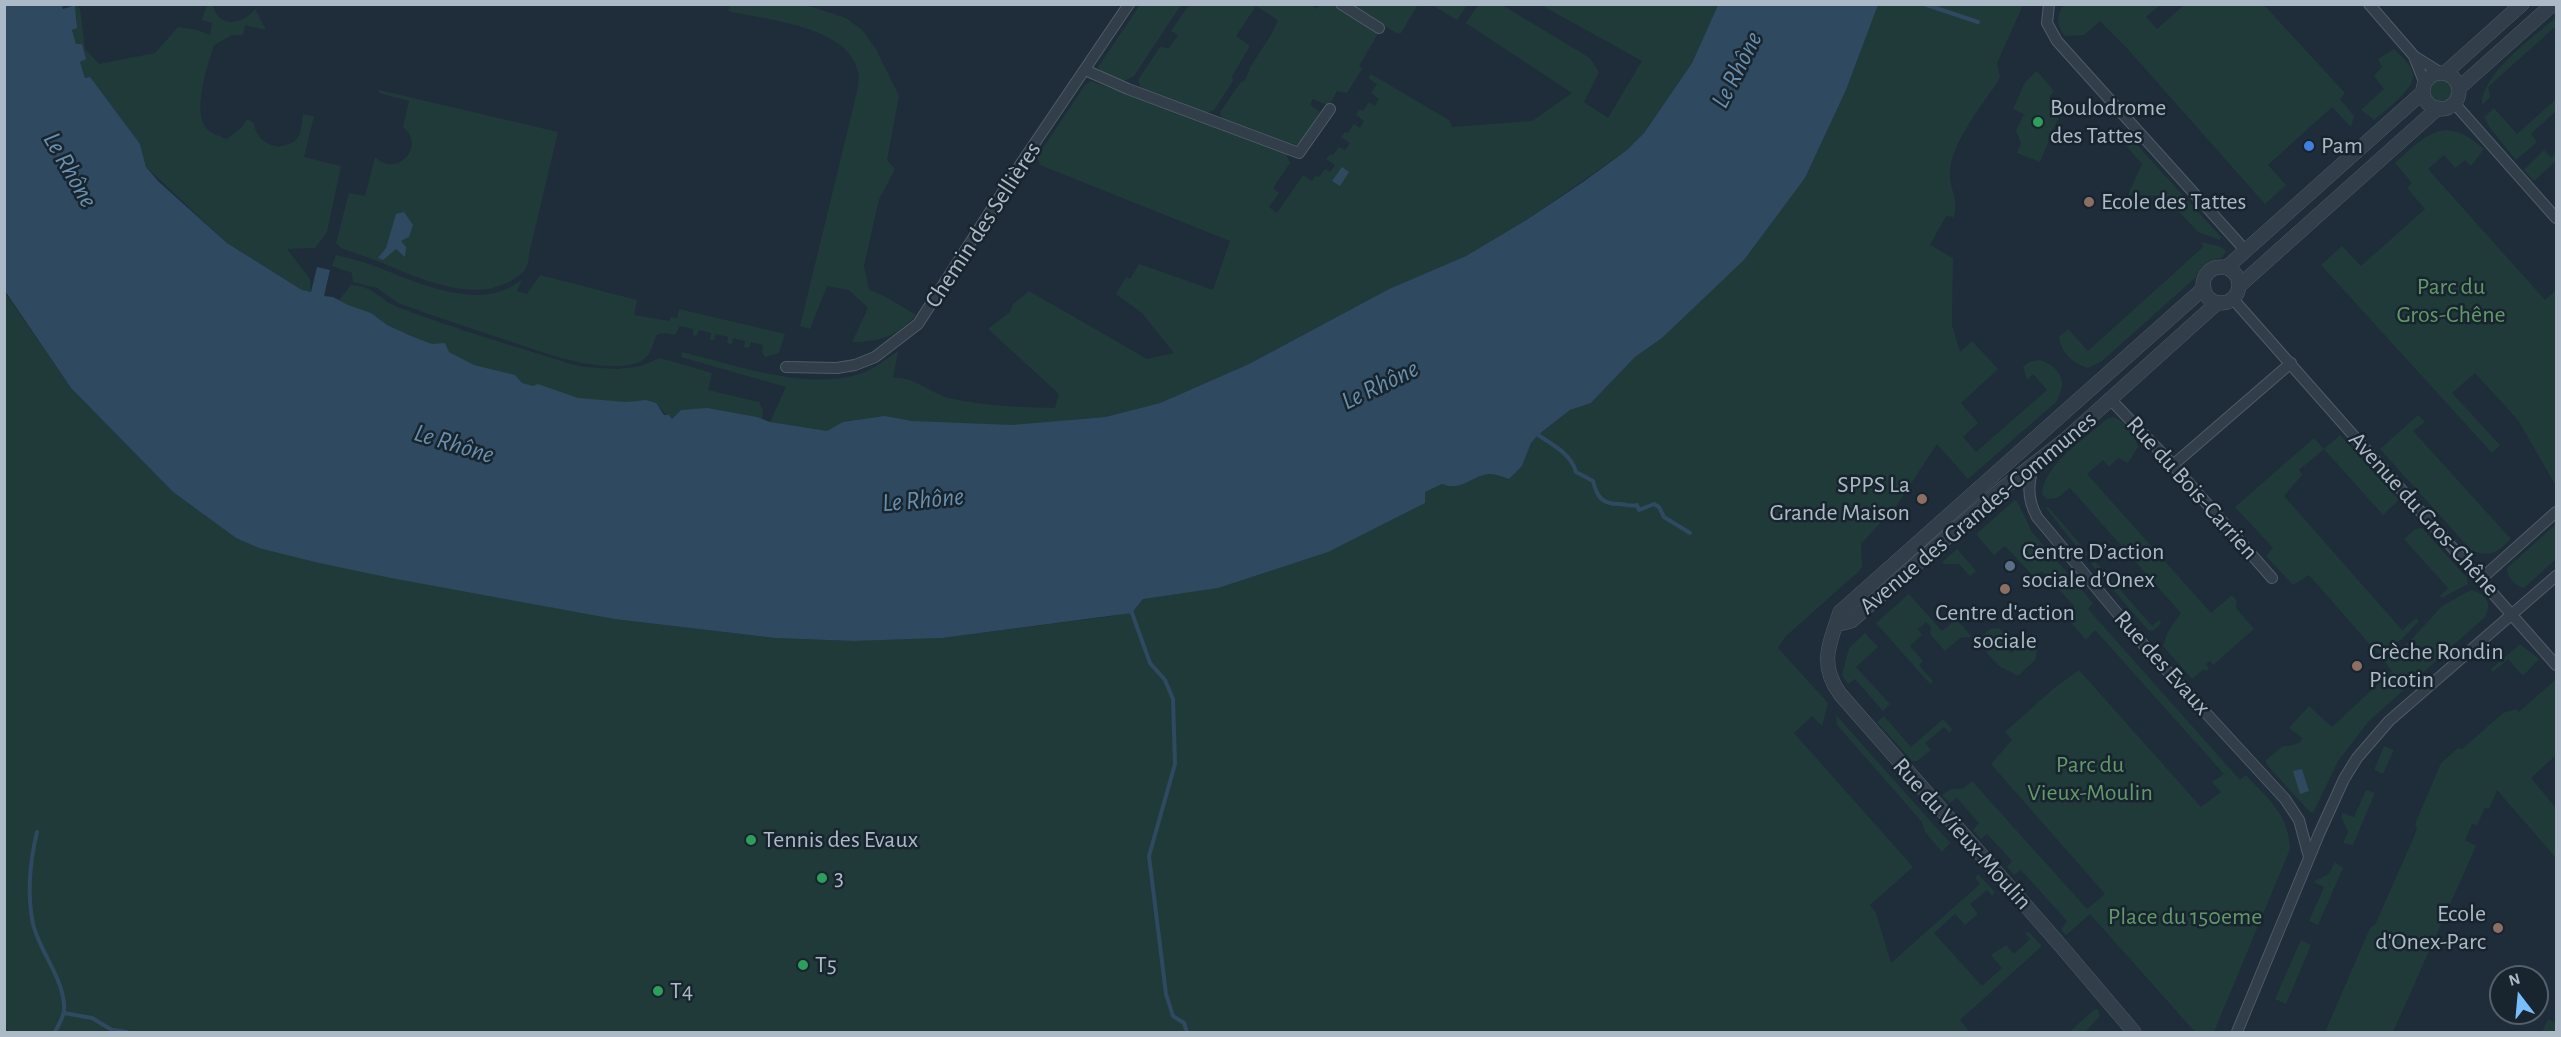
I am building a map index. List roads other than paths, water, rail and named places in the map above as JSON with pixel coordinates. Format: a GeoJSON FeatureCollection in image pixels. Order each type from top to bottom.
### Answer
{"type":"FeatureCollection","features":[{"type":"Feature","properties":{"kind":"street","name":"Chemin des Sellières"},"geometry":{"type":"LineString","coordinates":[[786,367],[837,368],[855,365],[875,357],[918,324],[1022,162],[1129,4]]}},
{"type":"Feature","properties":{"kind":"street"},"geometry":{"type":"LineString","coordinates":[[1341,4],[1379,28]]}},
{"type":"Feature","properties":{"kind":"street"},"geometry":{"type":"LineString","coordinates":[[2049,4],[2046,23],[2057,41],[2246,251]]}},
{"type":"Feature","properties":{"kind":"street"},"geometry":{"type":"LineString","coordinates":[[2369,4],[2414,56],[2456,80],[2459,88]]}},
{"type":"Feature","properties":{"kind":"street"},"geometry":{"type":"LineString","coordinates":[[2226,268],[2424,88],[2433,75],[2443,73],[2522,4]]}},
{"type":"Feature","properties":{"kind":"street"},"geometry":{"type":"LineString","coordinates":[[2414,56],[2428,103],[2445,109],[2454,103],[2459,88],[2553,4]]}},
{"type":"Feature","properties":{"kind":"street"},"geometry":{"type":"LineString","coordinates":[[1085,70],[1118,85],[1299,153],[1330,109]]}},
{"type":"Feature","properties":{"kind":"street"},"geometry":{"type":"LineString","coordinates":[[2454,103],[2556,218]]}},
{"type":"Feature","properties":{"kind":"street"},"geometry":{"type":"LineString","coordinates":[[2236,292],[2236,274],[2226,268],[2217,268],[2205,279],[2204,288],[2207,296],[2217,303],[2228,302],[2236,292],[2438,108]]}},
{"type":"Feature","properties":{"kind":"street","name":"Avenue des Grandes-Communes"},"geometry":{"type":"LineString","coordinates":[[2204,288],[1840,612],[1839,624],[1851,621],[2002,489],[2036,464],[2217,303]]}},
{"type":"Feature","properties":{"kind":"street","name":"Avenue du Gros-Chêne"},"geometry":{"type":"LineString","coordinates":[[2236,292],[2291,363],[2556,665]]}},
{"type":"Feature","properties":{"kind":"street"},"geometry":{"type":"LineString","coordinates":[[2173,465],[2291,363]]}},
{"type":"Feature","properties":{"kind":"street"},"geometry":{"type":"LineString","coordinates":[[2097,383],[2111,399]]}},
{"type":"Feature","properties":{"kind":"street","name":"Rue du Bois-Carrien"},"geometry":{"type":"LineString","coordinates":[[2111,399],[2173,465],[2272,578]]}},
{"type":"Feature","properties":{"kind":"street","name":"Rue des Evaux"},"geometry":{"type":"LineString","coordinates":[[2036,464],[2031,473],[2029,495],[2037,518],[2148,650],[2285,799],[2299,820],[2309,858]]}},
{"type":"Feature","properties":{"kind":"street"},"geometry":{"type":"LineString","coordinates":[[2481,579],[2556,512]]}},
{"type":"Feature","properties":{"kind":"street"},"geometry":{"type":"LineString","coordinates":[[2237,1032],[2344,779],[2365,747],[2390,721],[2556,576]]}},
{"type":"Feature","properties":{"kind":"street","name":"Rue du Vieux-Moulin"},"geometry":{"type":"LineString","coordinates":[[1839,624],[1830,642],[1826,660],[1833,683],[1840,694],[2134,1032]]}},
{"type":"Feature","properties":{"kind":"water","name":"Le Rhône"},"geometry":{"type":"Polygon","coordinates":[[[4,5],[62,5],[63,9],[75,5],[77,28],[72,30],[76,44],[82,44],[86,59],[80,62],[85,78],[90,77],[140,144],[146,167],[159,182],[227,243],[302,290],[311,292],[317,267],[330,270],[324,296],[333,297],[371,313],[387,325],[411,336],[432,344],[445,343],[449,352],[474,365],[515,375],[522,383],[533,386],[538,384],[578,398],[626,402],[646,400],[656,403],[664,415],[669,415],[672,419],[681,410],[707,408],[757,417],[770,422],[827,431],[843,422],[885,416],[912,421],[1012,425],[1105,417],[1160,403],[1249,364],[1389,289],[1466,256],[1528,219],[1583,182],[1627,150],[1644,133],[1692,63],[1718,5],[1878,5],[1846,90],[1805,178],[1744,260],[1662,338],[1635,357],[1591,403],[1570,410],[1538,435],[1531,443],[1522,466],[1509,479],[1489,474],[1461,485],[1442,484],[1425,492],[1425,503],[1328,552],[1218,588],[1143,599],[1132,613],[942,638],[854,641],[775,638],[614,619],[319,563],[259,548],[236,538],[173,492],[71,388],[5,291],[4,5]]]}},
{"type":"Feature","properties":{"kind":"water"},"geometry":{"type":"Polygon","coordinates":[[[1342,167],[1349,172],[1340,186],[1332,181],[1342,167]]]}},
{"type":"Feature","properties":{"kind":"water"},"geometry":{"type":"Polygon","coordinates":[[[404,212],[413,225],[409,237],[401,241],[406,247],[405,257],[396,249],[383,260],[378,258],[386,248],[396,214],[404,212]]]}},
{"type":"Feature","properties":{"kind":"water"},"geometry":{"type":"Polygon","coordinates":[[[2302,769],[2309,791],[2300,794],[2293,771],[2302,769]]]}},
{"type":"Feature","properties":{"kind":"waterway"},"geometry":{"type":"LineString","coordinates":[[1924,4],[1978,22]]}},
{"type":"Feature","properties":{"kind":"waterway"},"geometry":{"type":"LineString","coordinates":[[1538,435],[1566,455],[1576,472],[1593,481],[1596,491],[1604,501],[1613,504],[1637,505],[1639,510],[1654,504],[1659,507],[1664,517],[1690,533]]}},
{"type":"Feature","properties":{"kind":"waterway"},"geometry":{"type":"LineString","coordinates":[[1132,613],[1150,663],[1165,680],[1173,699],[1175,764],[1149,856],[1166,994],[1173,1016],[1184,1023],[1187,1032]]}},
{"type":"Feature","properties":{"kind":"waterway"},"geometry":{"type":"LineString","coordinates":[[37,832],[31,866],[30,901],[36,935],[57,978],[64,1000],[64,1011],[55,1032]]}},
{"type":"Feature","properties":{"kind":"waterway"},"geometry":{"type":"LineString","coordinates":[[64,1013],[92,1018],[112,1030],[127,1032]]}},
{"type":"Feature","properties":{"kind":"place","name":"Boulodrome des Tattes"},"geometry":{"type":"Point","coordinates":[2038,122]}},
{"type":"Feature","properties":{"kind":"place","name":"Pam"},"geometry":{"type":"Point","coordinates":[2309,146]}},
{"type":"Feature","properties":{"kind":"place","name":"Ecole des Tattes"},"geometry":{"type":"Point","coordinates":[2089,202]}},
{"type":"Feature","properties":{"kind":"place","name":"SPPS La Grande Maison"},"geometry":{"type":"Point","coordinates":[1922,499]}},
{"type":"Feature","properties":{"kind":"place","name":"Centre D’action sociale d’Onex"},"geometry":{"type":"Point","coordinates":[2010,566]}},
{"type":"Feature","properties":{"kind":"place","name":"Centre d'action sociale"},"geometry":{"type":"Point","coordinates":[2005,589]}},
{"type":"Feature","properties":{"kind":"place","name":"Crèche Rondin Picotin"},"geometry":{"type":"Point","coordinates":[2357,666]}},
{"type":"Feature","properties":{"kind":"place","name":"Tennis des Evaux"},"geometry":{"type":"Point","coordinates":[751,840]}},
{"type":"Feature","properties":{"kind":"place","name":"3"},"geometry":{"type":"Point","coordinates":[822,878]}},
{"type":"Feature","properties":{"kind":"place","name":"Ecole d'Onex-Parc"},"geometry":{"type":"Point","coordinates":[2498,928]}},
{"type":"Feature","properties":{"kind":"place","name":"T5"},"geometry":{"type":"Point","coordinates":[803,965]}},
{"type":"Feature","properties":{"kind":"place","name":"T4"},"geometry":{"type":"Point","coordinates":[658,991]}},
{"type":"Feature","properties":{"kind":"park label","name":"Parc du Gros-Chêne"},"geometry":{"type":"Point","coordinates":[2451,301]}},
{"type":"Feature","properties":{"kind":"park label","name":"Parc du Vieux-Moulin"},"geometry":{"type":"Point","coordinates":[2090,779]}},
{"type":"Feature","properties":{"kind":"park label","name":"Place du 150eme"},"geometry":{"type":"Point","coordinates":[2185,917]}}]}
